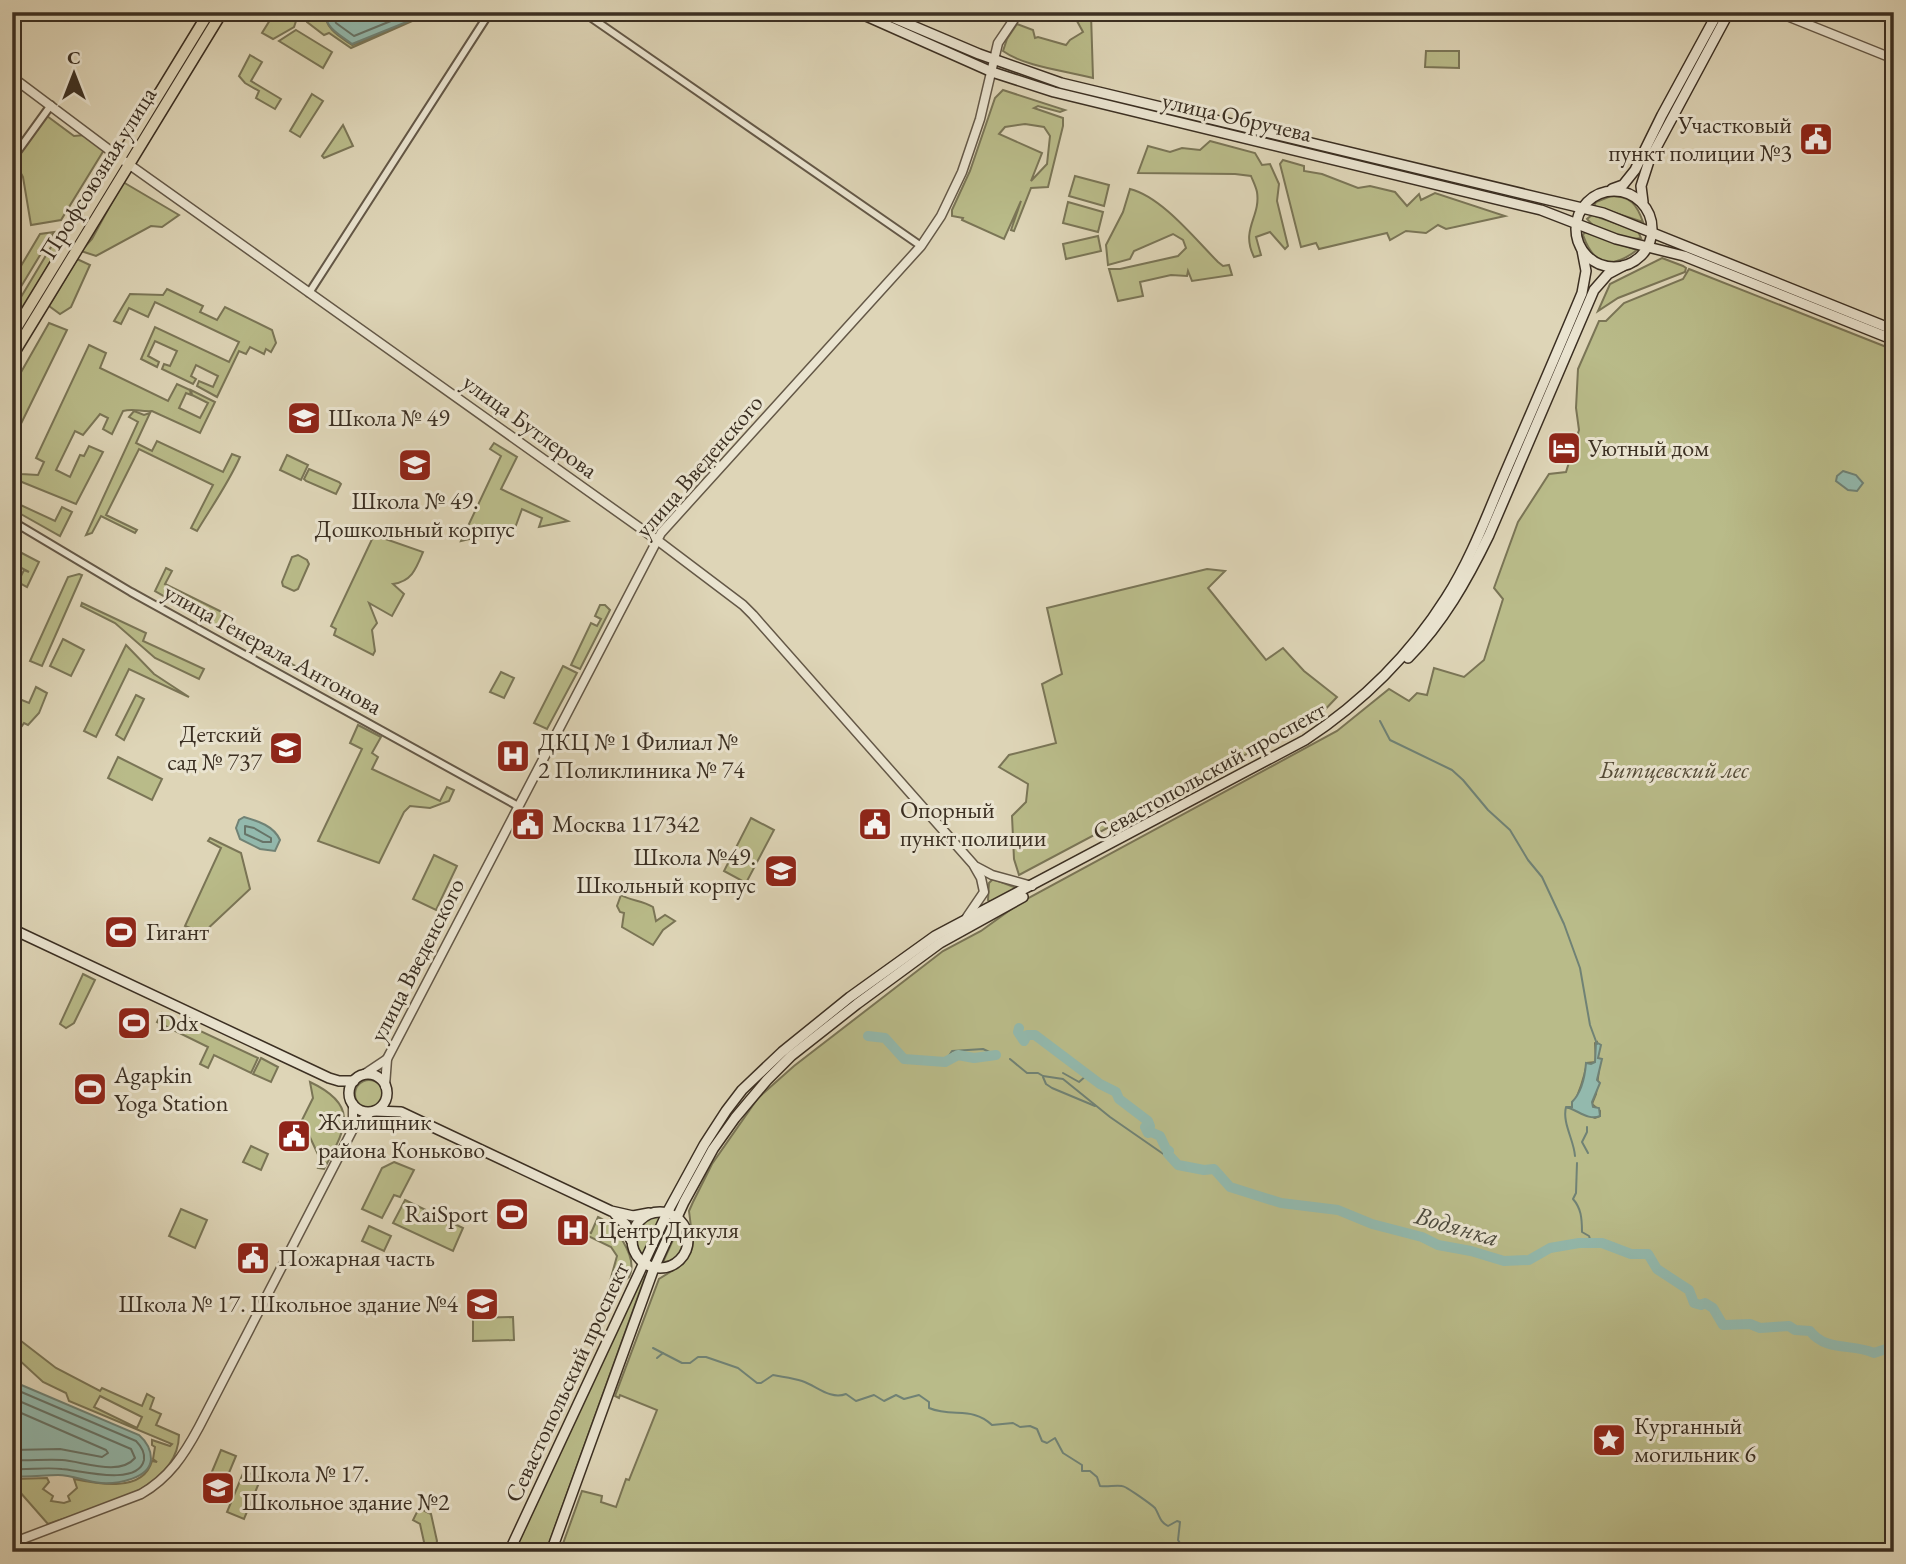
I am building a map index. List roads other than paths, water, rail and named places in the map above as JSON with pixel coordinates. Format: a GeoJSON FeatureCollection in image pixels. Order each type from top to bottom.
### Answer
{"type":"FeatureCollection","features":[{"type":"Feature","properties":{"kind":"main road","name":"Профсоюзная улица"},"geometry":{"type":"LineString","coordinates":[[12,356],[209,12]]}},
{"type":"Feature","properties":{"kind":"main road","name":"Профсоюзная улица"},"geometry":{"type":"LineString","coordinates":[[12,335],[222,12]]}},
{"type":"Feature","properties":{"kind":"main road","name":"улица Обручева"},"geometry":{"type":"LineString","coordinates":[[857,12],[992,72],[1084,100],[1523,205],[1616,239],[1684,256],[1894,340]]}},
{"type":"Feature","properties":{"kind":"main road","name":"улица Обручева"},"geometry":{"type":"LineString","coordinates":[[880,12],[994,60],[1061,83],[1623,220],[1894,330]]}},
{"type":"Feature","properties":{"kind":"main road"},"geometry":{"type":"LineString","coordinates":[[1576,224],[1581,208],[1594,195],[1623,185],[1635,170],[1718,12]]}},
{"type":"Feature","properties":{"kind":"main road"},"geometry":{"type":"LineString","coordinates":[[1648,246],[1651,231],[1641,186],[1646,167],[1729,12]]}},
{"type":"Feature","properties":{"kind":"main road"},"geometry":{"type":"LineString","coordinates":[[1608,191],[1631,194],[1645,207]]}},
{"type":"Feature","properties":{"kind":"main road","name":"Севастопольский проспект"},"geometry":{"type":"LineString","coordinates":[[551,1552],[654,1268],[713,1149],[750,1098],[791,1056],[921,944],[1305,740],[1369,690],[1407,651],[1447,598],[1480,532],[1583,293],[1586,271],[1576,224]]}},
{"type":"Feature","properties":{"kind":"main road","name":"Севастопольский проспект"},"geometry":{"type":"LineString","coordinates":[[509,1552],[668,1211],[704,1145],[742,1090],[782,1052],[879,981],[964,929],[1308,742],[1331,728],[1373,694],[1423,642],[1472,569],[1594,290],[1608,274],[1638,257],[1648,246]]}},
{"type":"Feature","properties":{"kind":"main road"},"geometry":{"type":"LineString","coordinates":[[1581,250],[1596,263],[1610,267],[1623,266]]}},
{"type":"Feature","properties":{"kind":"main road"},"geometry":{"type":"LineString","coordinates":[[12,929],[329,1078],[354,1081]]}},
{"type":"Feature","properties":{"kind":"main road"},"geometry":{"type":"LineString","coordinates":[[351,1102],[350,1089],[354,1081],[363,1075],[374,1075],[401,1112]]}},
{"type":"Feature","properties":{"kind":"main road"},"geometry":{"type":"LineString","coordinates":[[329,1078],[360,1111],[401,1112],[611,1211],[633,1216],[668,1211],[678,1216],[687,1233],[684,1256],[668,1268],[654,1268],[644,1263],[635,1252],[626,1225],[611,1211]]}},
{"type":"Feature","properties":{"kind":"main road"},"geometry":{"type":"LineString","coordinates":[[373,1112],[384,1103],[386,1089]]}},
{"type":"Feature","properties":{"kind":"main road"},"geometry":{"type":"LineString","coordinates":[[633,1245],[635,1227],[649,1213]]}},
{"type":"Feature","properties":{"kind":"street"},"geometry":{"type":"LineString","coordinates":[[309,293],[490,12]]}},
{"type":"Feature","properties":{"kind":"street"},"geometry":{"type":"LineString","coordinates":[[583,12],[921,246]]}},
{"type":"Feature","properties":{"kind":"street","name":"улица Введенского"},"geometry":{"type":"LineString","coordinates":[[386,1089],[387,1059],[657,540],[921,246],[941,216],[962,172],[980,119],[998,43],[1020,12]]}},
{"type":"Feature","properties":{"kind":"street"},"geometry":{"type":"LineString","coordinates":[[1777,12],[1894,59]]}},
{"type":"Feature","properties":{"kind":"street","name":"улица Бутлерова"},"geometry":{"type":"LineString","coordinates":[[12,77],[309,293],[657,540],[748,610],[973,864],[981,878],[984,892],[965,920]]}},
{"type":"Feature","properties":{"kind":"street"},"geometry":{"type":"LineString","coordinates":[[12,159],[51,106]]}},
{"type":"Feature","properties":{"kind":"street"},"geometry":{"type":"LineString","coordinates":[[1169,121],[1176,118],[1172,110]]}},
{"type":"Feature","properties":{"kind":"street","name":"улица Генерала Антонова"},"geometry":{"type":"LineString","coordinates":[[12,522],[131,592],[518,806]]}},
{"type":"Feature","properties":{"kind":"street","name":"улица Бутлерова"},"geometry":{"type":"LineString","coordinates":[[973,864],[992,875],[1032,886]]}},
{"type":"Feature","properties":{"kind":"street","name":"улица Введенского"},"geometry":{"type":"LineString","coordinates":[[363,1075],[387,1059]]}},
{"type":"Feature","properties":{"kind":"street"},"geometry":{"type":"LineString","coordinates":[[351,1102],[353,1129]]}},
{"type":"Feature","properties":{"kind":"street"},"geometry":{"type":"LineString","coordinates":[[12,1543],[141,1494],[155,1486],[176,1466],[200,1427],[353,1129],[373,1112]]}},
{"type":"Feature","properties":{"kind":"water"},"geometry":{"type":"Polygon","coordinates":[[[325,12],[419,12],[424,15],[352,44],[330,27],[325,12]]]}},
{"type":"Feature","properties":{"kind":"water"},"geometry":{"type":"Polygon","coordinates":[[[1843,471],[1856,475],[1863,483],[1857,491],[1848,490],[1836,481],[1843,471]]]}},
{"type":"Feature","properties":{"kind":"water"},"geometry":{"type":"Polygon","coordinates":[[[244,817],[260,822],[274,831],[280,840],[275,851],[260,849],[240,839],[236,828],[239,820],[244,817]]]}},
{"type":"Feature","properties":{"kind":"water"},"geometry":{"type":"Polygon","coordinates":[[[1596,1042],[1601,1045],[1598,1058],[1602,1059],[1597,1080],[1600,1083],[1592,1102],[1593,1107],[1599,1108],[1600,1116],[1591,1117],[1566,1107],[1572,1107],[1572,1102],[1581,1089],[1586,1063],[1595,1062],[1596,1042]]]}},
{"type":"Feature","properties":{"kind":"water"},"geometry":{"type":"Polygon","coordinates":[[[12,1381],[139,1435],[149,1449],[149,1466],[132,1479],[108,1483],[64,1475],[14,1476],[12,1381]]]}},
{"type":"Feature","properties":{"kind":"waterway"},"geometry":{"type":"LineString","coordinates":[[1380,721],[1390,740],[1452,770],[1463,780],[1488,810],[1510,830],[1542,877],[1564,924],[1580,968],[1590,1025],[1597,1044]]}},
{"type":"Feature","properties":{"kind":"waterway","name":"Водянка"},"geometry":{"type":"LineString","coordinates":[[1019,1028],[1018,1032],[1024,1041],[1027,1035],[1035,1035],[1100,1084],[1116,1092],[1119,1099],[1148,1121],[1150,1126],[1145,1127],[1148,1133],[1160,1136],[1169,1151],[1168,1154],[1178,1165],[1214,1169],[1230,1187],[1281,1203],[1338,1210],[1372,1224],[1422,1237],[1438,1245],[1504,1261],[1529,1260],[1550,1248],[1579,1243],[1602,1243],[1631,1254],[1648,1254],[1657,1269],[1689,1290],[1694,1303],[1705,1303],[1713,1308],[1723,1325],[1750,1324],[1760,1328],[1789,1326],[1795,1330],[1810,1331],[1816,1338],[1831,1345],[1874,1353],[1894,1349]]}},
{"type":"Feature","properties":{"kind":"waterway","name":"Водянка"},"geometry":{"type":"LineString","coordinates":[[868,1036],[885,1038],[904,1059],[945,1062],[958,1055],[974,1058],[996,1055]]}},
{"type":"Feature","properties":{"kind":"waterway"},"geometry":{"type":"LineString","coordinates":[[945,1062],[952,1051],[983,1049],[996,1055]]}},
{"type":"Feature","properties":{"kind":"waterway","name":"Водянка"},"geometry":{"type":"LineString","coordinates":[[1010,1059],[1027,1073],[1063,1079],[1110,1117],[1172,1160]]}},
{"type":"Feature","properties":{"kind":"waterway"},"geometry":{"type":"LineString","coordinates":[[1063,1073],[1079,1082],[1087,1075]]}},
{"type":"Feature","properties":{"kind":"waterway"},"geometry":{"type":"LineString","coordinates":[[1043,1077],[1046,1084],[1052,1088],[1095,1106]]}},
{"type":"Feature","properties":{"kind":"waterway"},"geometry":{"type":"LineString","coordinates":[[1569,1108],[1566,1107],[1565,1113],[1575,1156]]}},
{"type":"Feature","properties":{"kind":"waterway"},"geometry":{"type":"LineString","coordinates":[[1587,1127],[1582,1142],[1588,1153]]}},
{"type":"Feature","properties":{"kind":"waterway"},"geometry":{"type":"LineString","coordinates":[[1577,1163],[1576,1193],[1573,1199],[1578,1206],[1582,1232],[1589,1236],[1591,1242]]}},
{"type":"Feature","properties":{"kind":"waterway"},"geometry":{"type":"LineString","coordinates":[[653,1348],[682,1363],[706,1357],[738,1368],[757,1383],[773,1375],[802,1381],[829,1394],[846,1394],[856,1401],[874,1395],[884,1401],[896,1395],[904,1399],[919,1395],[929,1402],[929,1408],[938,1411],[970,1414],[985,1419],[992,1425],[1013,1423],[1020,1427],[1030,1426],[1037,1429],[1042,1441],[1047,1443],[1055,1438],[1063,1453],[1082,1465],[1082,1471],[1090,1471],[1097,1477],[1100,1486],[1124,1487],[1155,1508],[1161,1520],[1168,1526],[1180,1522],[1178,1540],[1183,1548],[1193,1552]]}},
{"type":"Feature","properties":{"kind":"waterway"},"geometry":{"type":"LineString","coordinates":[[657,1358],[663,1353]]}},
{"type":"Feature","properties":{"kind":"place","name":"Участковый пункт полиции №3"},"geometry":{"type":"Point","coordinates":[1816,139]}},
{"type":"Feature","properties":{"kind":"place","name":"Школа № 49"},"geometry":{"type":"Point","coordinates":[304,418]}},
{"type":"Feature","properties":{"kind":"place","name":"Уютный дом"},"geometry":{"type":"Point","coordinates":[1564,448]}},
{"type":"Feature","properties":{"kind":"place","name":"Школа № 49. Дошкольный корпус"},"geometry":{"type":"Point","coordinates":[415,465]}},
{"type":"Feature","properties":{"kind":"place","name":"Детский сад № 737"},"geometry":{"type":"Point","coordinates":[286,748]}},
{"type":"Feature","properties":{"kind":"place","name":"ДКЦ № 1 Филиал № 2 Поликлиника № 74"},"geometry":{"type":"Point","coordinates":[513,756]}},
{"type":"Feature","properties":{"kind":"place","name":"Москва 117342"},"geometry":{"type":"Point","coordinates":[528,824]}},
{"type":"Feature","properties":{"kind":"place","name":"Опорный пункт полиции"},"geometry":{"type":"Point","coordinates":[875,824]}},
{"type":"Feature","properties":{"kind":"place","name":"Школа №49. Школьный корпус"},"geometry":{"type":"Point","coordinates":[781,871]}},
{"type":"Feature","properties":{"kind":"place","name":"Гигант"},"geometry":{"type":"Point","coordinates":[121,932]}},
{"type":"Feature","properties":{"kind":"place","name":"Ddx"},"geometry":{"type":"Point","coordinates":[134,1023]}},
{"type":"Feature","properties":{"kind":"place","name":"Agapkin Yoga Station"},"geometry":{"type":"Point","coordinates":[90,1089]}},
{"type":"Feature","properties":{"kind":"place","name":"Жилищник района Коньково"},"geometry":{"type":"Point","coordinates":[294,1136]}},
{"type":"Feature","properties":{"kind":"place","name":"RaiSport"},"geometry":{"type":"Point","coordinates":[512,1214]}},
{"type":"Feature","properties":{"kind":"place","name":"Центр Дикуля"},"geometry":{"type":"Point","coordinates":[573,1230]}},
{"type":"Feature","properties":{"kind":"place","name":"Пожарная часть"},"geometry":{"type":"Point","coordinates":[253,1258]}},
{"type":"Feature","properties":{"kind":"place","name":"Школа № 17. Школьное здание №4"},"geometry":{"type":"Point","coordinates":[482,1304]}},
{"type":"Feature","properties":{"kind":"place","name":"Курганный могильник 6"},"geometry":{"type":"Point","coordinates":[1609,1440]}},
{"type":"Feature","properties":{"kind":"place","name":"Школа № 17. Школьное здание №2"},"geometry":{"type":"Point","coordinates":[218,1488]}},
{"type":"Feature","properties":{"kind":"park label","name":"Битцевский лес"},"geometry":{"type":"Point","coordinates":[1674,770]}}]}
